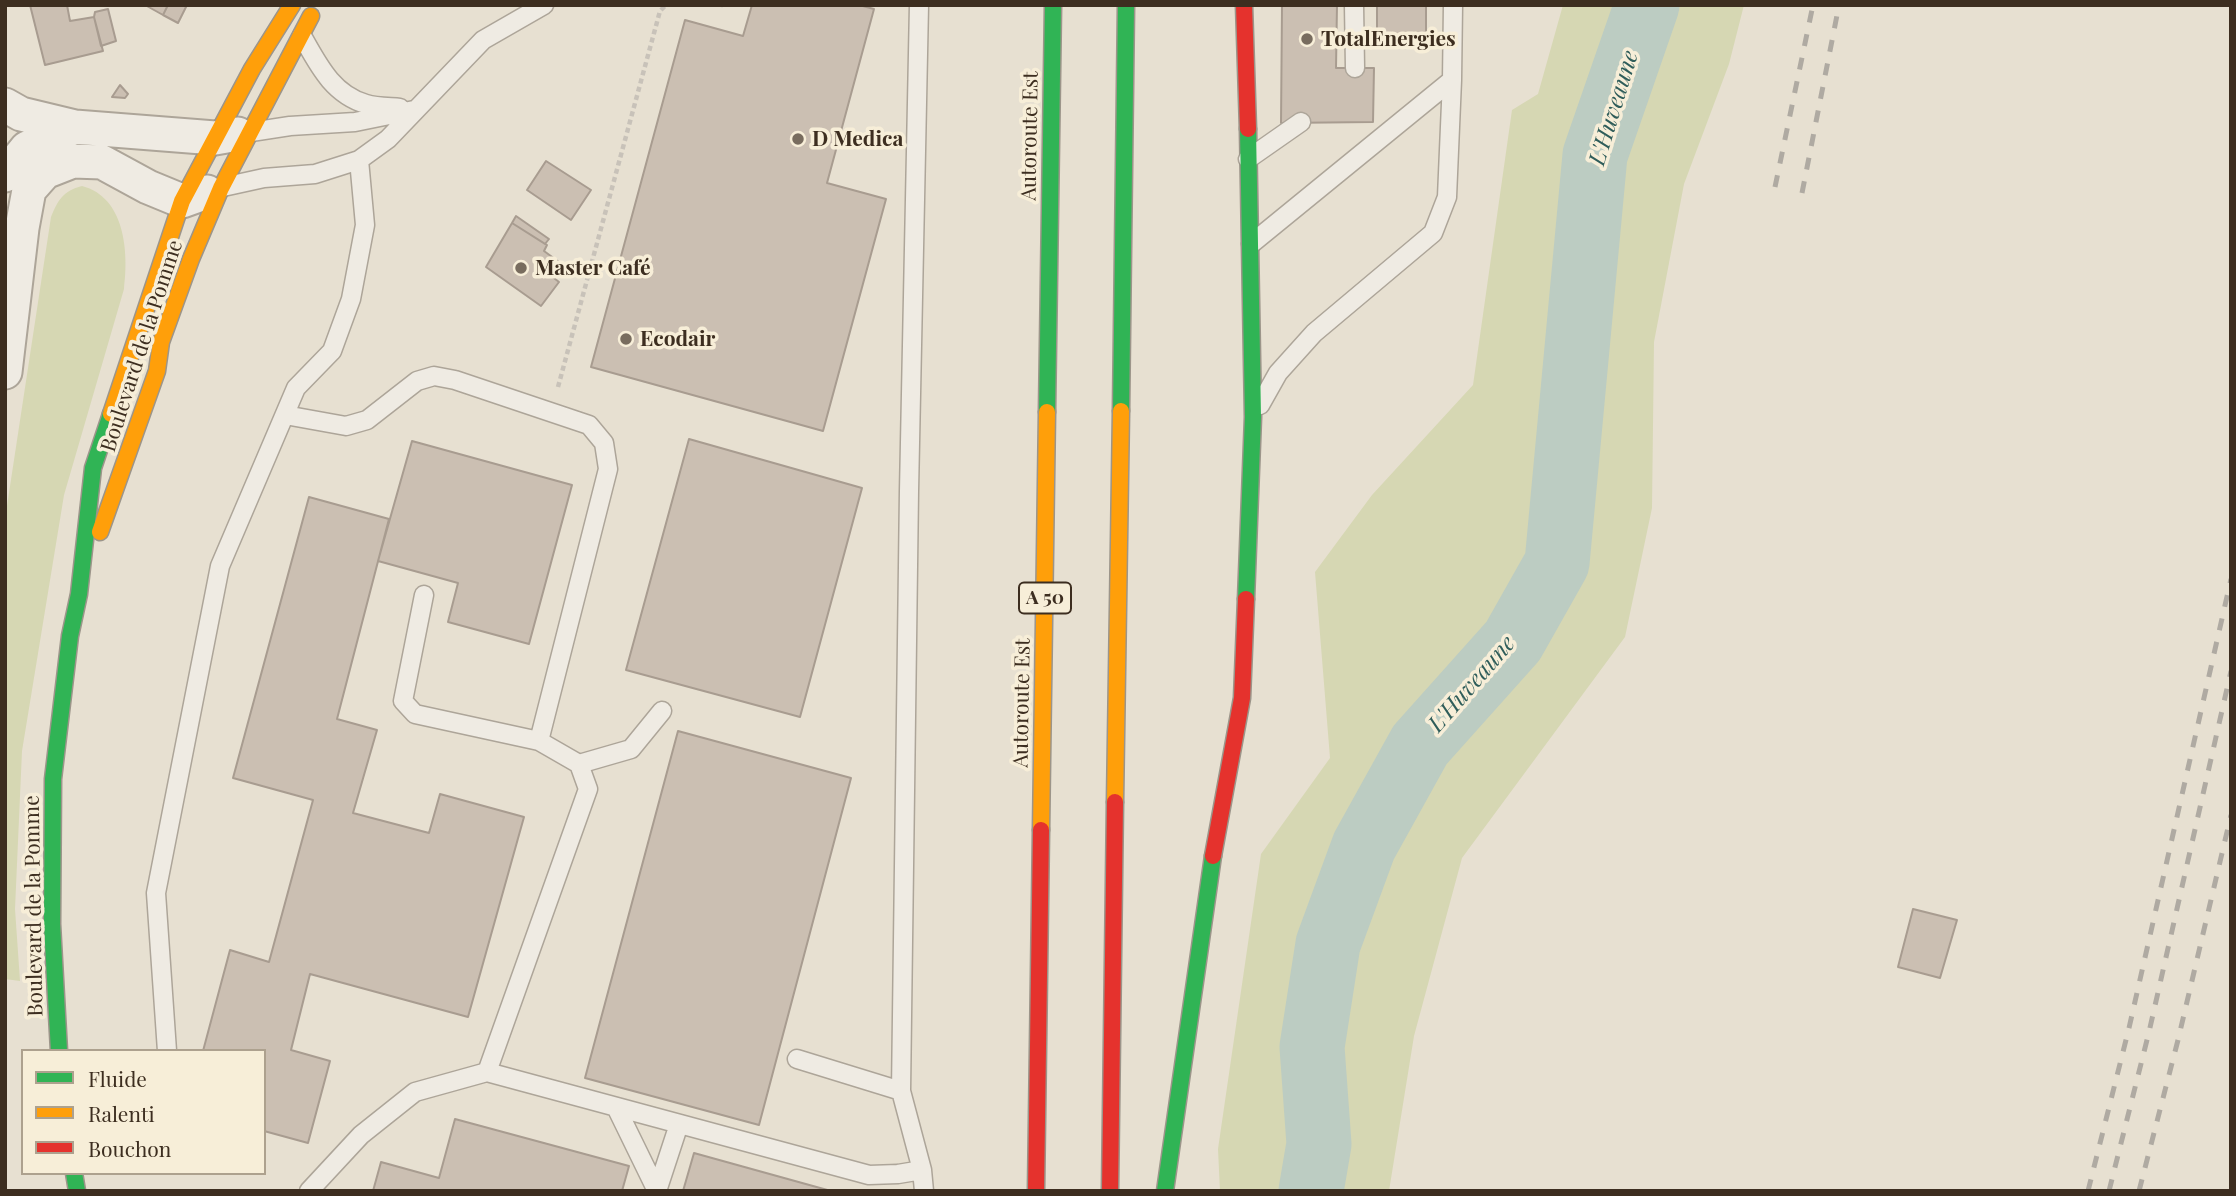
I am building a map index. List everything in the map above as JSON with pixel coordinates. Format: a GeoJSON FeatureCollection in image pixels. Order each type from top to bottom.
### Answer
{"type":"FeatureCollection","features":[{"type":"Feature","properties":{"kind":"main road","name":"Boulevard de la Pomme"},"geometry":{"type":"LineString","coordinates":[[59,1049],[52,924],[53,779],[70,636],[79,594],[93,468],[182,201],[252,69],[292,5]]}},
{"type":"Feature","properties":{"kind":"main road","name":"Boulevard de la Pomme"},"geometry":{"type":"LineString","coordinates":[[79,594],[157,370],[162,342],[178,294],[221,188],[316,5]]}},
{"type":"Feature","properties":{"kind":"main road","name":"Autoroute Est"},"geometry":{"type":"LineString","coordinates":[[1036,1191],[1053,5]]}},
{"type":"Feature","properties":{"kind":"main road"},"geometry":{"type":"LineString","coordinates":[[1110,1191],[1126,5]]}},
{"type":"Feature","properties":{"kind":"main road"},"geometry":{"type":"LineString","coordinates":[[1165,1191],[1206,894],[1242,698],[1253,417],[1244,5]]}},
{"type":"Feature","properties":{"kind":"street"},"geometry":{"type":"LineString","coordinates":[[5,105],[21,114],[75,127],[215,138],[251,132]]}},
{"type":"Feature","properties":{"kind":"street"},"geometry":{"type":"LineString","coordinates":[[5,372],[22,228],[13,180],[27,148],[75,127]]}},
{"type":"Feature","properties":{"kind":"street"},"geometry":{"type":"LineString","coordinates":[[13,180],[46,172],[73,160],[87,160],[102,162],[148,187],[182,201],[221,188]]}},
{"type":"Feature","properties":{"kind":"lane"},"geometry":{"type":"LineString","coordinates":[[221,188],[264,178],[315,173],[359,160],[388,139],[483,40],[530,10],[544,5]]}},
{"type":"Feature","properties":{"kind":"lane"},"geometry":{"type":"LineString","coordinates":[[919,5],[909,477],[901,1091],[922,1170],[924,1191]]}},
{"type":"Feature","properties":{"kind":"lane"},"geometry":{"type":"LineString","coordinates":[[1354,5],[1355,68]]}},
{"type":"Feature","properties":{"kind":"lane"},"geometry":{"type":"LineString","coordinates":[[1253,417],[1278,373],[1314,332],[1433,233],[1447,197],[1452,5]]}},
{"type":"Feature","properties":{"kind":"lane"},"geometry":{"type":"LineString","coordinates":[[302,36],[326,78],[340,90],[366,104],[414,110]]}},
{"type":"Feature","properties":{"kind":"lane"},"geometry":{"type":"LineString","coordinates":[[1251,244],[1452,80]]}},
{"type":"Feature","properties":{"kind":"lane"},"geometry":{"type":"LineString","coordinates":[[251,132],[289,126],[355,122],[414,110]]}},
{"type":"Feature","properties":{"kind":"lane"},"geometry":{"type":"LineString","coordinates":[[1248,159],[1301,122]]}},
{"type":"Feature","properties":{"kind":"lane"},"geometry":{"type":"LineString","coordinates":[[167,1049],[156,893],[220,566],[296,388],[332,351],[351,299],[365,225],[359,160]]}},
{"type":"Feature","properties":{"kind":"lane"},"geometry":{"type":"LineString","coordinates":[[285,415],[346,426],[368,420],[417,381],[434,376],[455,380],[589,425],[604,443],[608,469],[539,741]]}},
{"type":"Feature","properties":{"kind":"lane"},"geometry":{"type":"LineString","coordinates":[[424,595],[403,701],[415,714],[539,741],[579,764],[588,789],[487,1072]]}},
{"type":"Feature","properties":{"kind":"lane"},"geometry":{"type":"LineString","coordinates":[[579,764],[631,749],[662,711]]}},
{"type":"Feature","properties":{"kind":"lane"},"geometry":{"type":"LineString","coordinates":[[797,1059],[901,1091]]}},
{"type":"Feature","properties":{"kind":"lane"},"geometry":{"type":"LineString","coordinates":[[309,1191],[360,1135],[415,1092],[487,1072],[869,1175],[922,1170]]}},
{"type":"Feature","properties":{"kind":"lane"},"geometry":{"type":"LineString","coordinates":[[616,1107],[657,1191]]}},
{"type":"Feature","properties":{"kind":"lane"},"geometry":{"type":"LineString","coordinates":[[657,1191],[680,1124]]}},
{"type":"Feature","properties":{"kind":"path"},"geometry":{"type":"LineString","coordinates":[[551,411],[660,11],[666,5]]}},
{"type":"Feature","properties":{"kind":"green space"},"geometry":{"type":"Polygon","coordinates":[[[1563,5],[1744,5],[1729,64],[1684,184],[1654,342],[1652,508],[1625,637],[1462,858],[1414,1036],[1389,1191],[1220,1191],[1218,1149],[1261,854],[1330,758],[1315,572],[1372,495],[1473,385],[1512,110],[1538,94],[1563,5]]]}},
{"type":"Feature","properties":{"kind":"green space"},"geometry":{"type":"Polygon","coordinates":[[[82,186],[96,192],[116,214],[126,259],[124,289],[64,495],[22,751],[15,909],[20,981],[5,979],[5,519],[51,217],[62,197],[82,186]]]}},
{"type":"Feature","properties":{"kind":"building"},"geometry":{"type":"Polygon","coordinates":[[[30,5],[67,5],[70,21],[94,17],[103,51],[45,65],[30,5]]]}},
{"type":"Feature","properties":{"kind":"building"},"geometry":{"type":"Polygon","coordinates":[[[145,5],[168,5],[163,15],[145,5]]]}},
{"type":"Feature","properties":{"kind":"building"},"geometry":{"type":"Polygon","coordinates":[[[168,5],[187,5],[178,23],[163,15],[168,5]]]}},
{"type":"Feature","properties":{"kind":"building"},"geometry":{"type":"Polygon","coordinates":[[[752,5],[859,5],[874,9],[827,183],[886,199],[823,431],[591,367],[685,20],[743,36],[752,5]]]}},
{"type":"Feature","properties":{"kind":"building"},"geometry":{"type":"Polygon","coordinates":[[[1282,5],[1337,5],[1336,68],[1374,68],[1373,122],[1281,123],[1282,5]]]}},
{"type":"Feature","properties":{"kind":"building"},"geometry":{"type":"Polygon","coordinates":[[[1377,5],[1426,5],[1426,37],[1377,37],[1377,5]]]}},
{"type":"Feature","properties":{"kind":"building"},"geometry":{"type":"Polygon","coordinates":[[[108,9],[116,41],[101,46],[94,17],[95,12],[108,9]]]}},
{"type":"Feature","properties":{"kind":"building"},"geometry":{"type":"Polygon","coordinates":[[[120,85],[128,94],[125,98],[112,97],[120,85]]]}},
{"type":"Feature","properties":{"kind":"building"},"geometry":{"type":"Polygon","coordinates":[[[546,161],[591,190],[571,220],[527,190],[546,161]]]}},
{"type":"Feature","properties":{"kind":"building"},"geometry":{"type":"Polygon","coordinates":[[[516,216],[549,239],[545,244],[512,223],[516,216]]]}},
{"type":"Feature","properties":{"kind":"building"},"geometry":{"type":"Polygon","coordinates":[[[512,223],[547,245],[544,251],[559,262],[550,275],[559,282],[541,306],[486,267],[512,223]]]}},
{"type":"Feature","properties":{"kind":"building"},"geometry":{"type":"Polygon","coordinates":[[[689,439],[862,488],[800,717],[626,670],[689,439]]]}},
{"type":"Feature","properties":{"kind":"building"},"geometry":{"type":"Polygon","coordinates":[[[412,441],[572,485],[529,644],[448,622],[458,583],[378,561],[412,441]]]}},
{"type":"Feature","properties":{"kind":"building"},"geometry":{"type":"Polygon","coordinates":[[[309,497],[389,519],[337,719],[377,730],[353,813],[429,833],[440,794],[524,817],[468,1017],[310,974],[291,1050],[330,1061],[308,1143],[266,1132],[266,1049],[204,1049],[230,950],[269,962],[313,800],[233,778],[309,497]]]}},
{"type":"Feature","properties":{"kind":"building"},"geometry":{"type":"Polygon","coordinates":[[[678,731],[851,778],[759,1125],[585,1078],[678,731]]]}},
{"type":"Feature","properties":{"kind":"building"},"geometry":{"type":"Polygon","coordinates":[[[1913,909],[1957,920],[1940,978],[1898,967],[1913,909]]]}},
{"type":"Feature","properties":{"kind":"building"},"geometry":{"type":"Polygon","coordinates":[[[455,1119],[629,1166],[622,1191],[373,1191],[381,1162],[439,1178],[455,1119]]]}},
{"type":"Feature","properties":{"kind":"building"},"geometry":{"type":"Polygon","coordinates":[[[694,1153],[831,1191],[683,1191],[694,1153]]]}},
{"type":"Feature","properties":{"kind":"waterway","name":"L'Huveaune"},"geometry":{"type":"LineString","coordinates":[[1311,1191],[1319,1144],[1312,1047],[1328,944],[1364,846],[1420,745],[1513,641],[1557,563],[1595,155],[1647,5]]}},
{"type":"Feature","properties":{"kind":"railway"},"geometry":{"type":"LineString","coordinates":[[1775,187],[1813,5]]}},
{"type":"Feature","properties":{"kind":"railway"},"geometry":{"type":"LineString","coordinates":[[1802,193],[1839,5]]}},
{"type":"Feature","properties":{"kind":"railway"},"geometry":{"type":"LineString","coordinates":[[2088,1191],[2129,1028],[2231,579]]}},
{"type":"Feature","properties":{"kind":"railway"},"geometry":{"type":"LineString","coordinates":[[2109,1191],[2149,1032],[2231,671]]}},
{"type":"Feature","properties":{"kind":"railway"},"geometry":{"type":"LineString","coordinates":[[2139,1191],[2231,815]]}},
{"type":"Feature","properties":{"kind":"traffic: fast"},"geometry":{"type":"LineString","coordinates":[[1047,412],[1053,5]]}},
{"type":"Feature","properties":{"kind":"traffic: fast"},"geometry":{"type":"LineString","coordinates":[[1121,411],[1126,5]]}},
{"type":"Feature","properties":{"kind":"traffic: fast"},"geometry":{"type":"LineString","coordinates":[[1246,599],[1253,417],[1248,129]]}},
{"type":"Feature","properties":{"kind":"traffic: fast"},"geometry":{"type":"LineString","coordinates":[[59,1049],[52,924],[53,779],[70,636],[79,594],[93,468],[111,414]]}},
{"type":"Feature","properties":{"kind":"traffic: fast"},"geometry":{"type":"LineString","coordinates":[[1165,1191],[1213,856]]}},
{"type":"Feature","properties":{"kind":"traffic: fast"},"geometry":{"type":"LineString","coordinates":[[74,1175],[77,1191]]}},
{"type":"Feature","properties":{"kind":"traffic: slow"},"geometry":{"type":"LineString","coordinates":[[111,414],[182,201],[252,69],[292,5]]}},
{"type":"Feature","properties":{"kind":"traffic: slow"},"geometry":{"type":"LineString","coordinates":[[100,532],[157,371],[161,342],[191,259],[221,188],[311,16]]}},
{"type":"Feature","properties":{"kind":"traffic: slow"},"geometry":{"type":"LineString","coordinates":[[1115,802],[1121,411]]}},
{"type":"Feature","properties":{"kind":"traffic: slow"},"geometry":{"type":"LineString","coordinates":[[1041,830],[1047,412]]}},
{"type":"Feature","properties":{"kind":"traffic: jam"},"geometry":{"type":"LineString","coordinates":[[1244,5],[1248,129]]}},
{"type":"Feature","properties":{"kind":"traffic: jam"},"geometry":{"type":"LineString","coordinates":[[1213,856],[1242,698],[1246,599]]}},
{"type":"Feature","properties":{"kind":"traffic: jam"},"geometry":{"type":"LineString","coordinates":[[1110,1191],[1115,802]]}},
{"type":"Feature","properties":{"kind":"traffic: jam"},"geometry":{"type":"LineString","coordinates":[[1036,1191],[1041,830]]}},
{"type":"Feature","properties":{"kind":"place","name":"TotalEnergies"},"geometry":{"type":"Point","coordinates":[1307,39]}},
{"type":"Feature","properties":{"kind":"place","name":"D Medica"},"geometry":{"type":"Point","coordinates":[798,139]}},
{"type":"Feature","properties":{"kind":"place","name":"Master Café"},"geometry":{"type":"Point","coordinates":[521,268]}},
{"type":"Feature","properties":{"kind":"place","name":"Ecodair"},"geometry":{"type":"Point","coordinates":[626,339]}}]}
